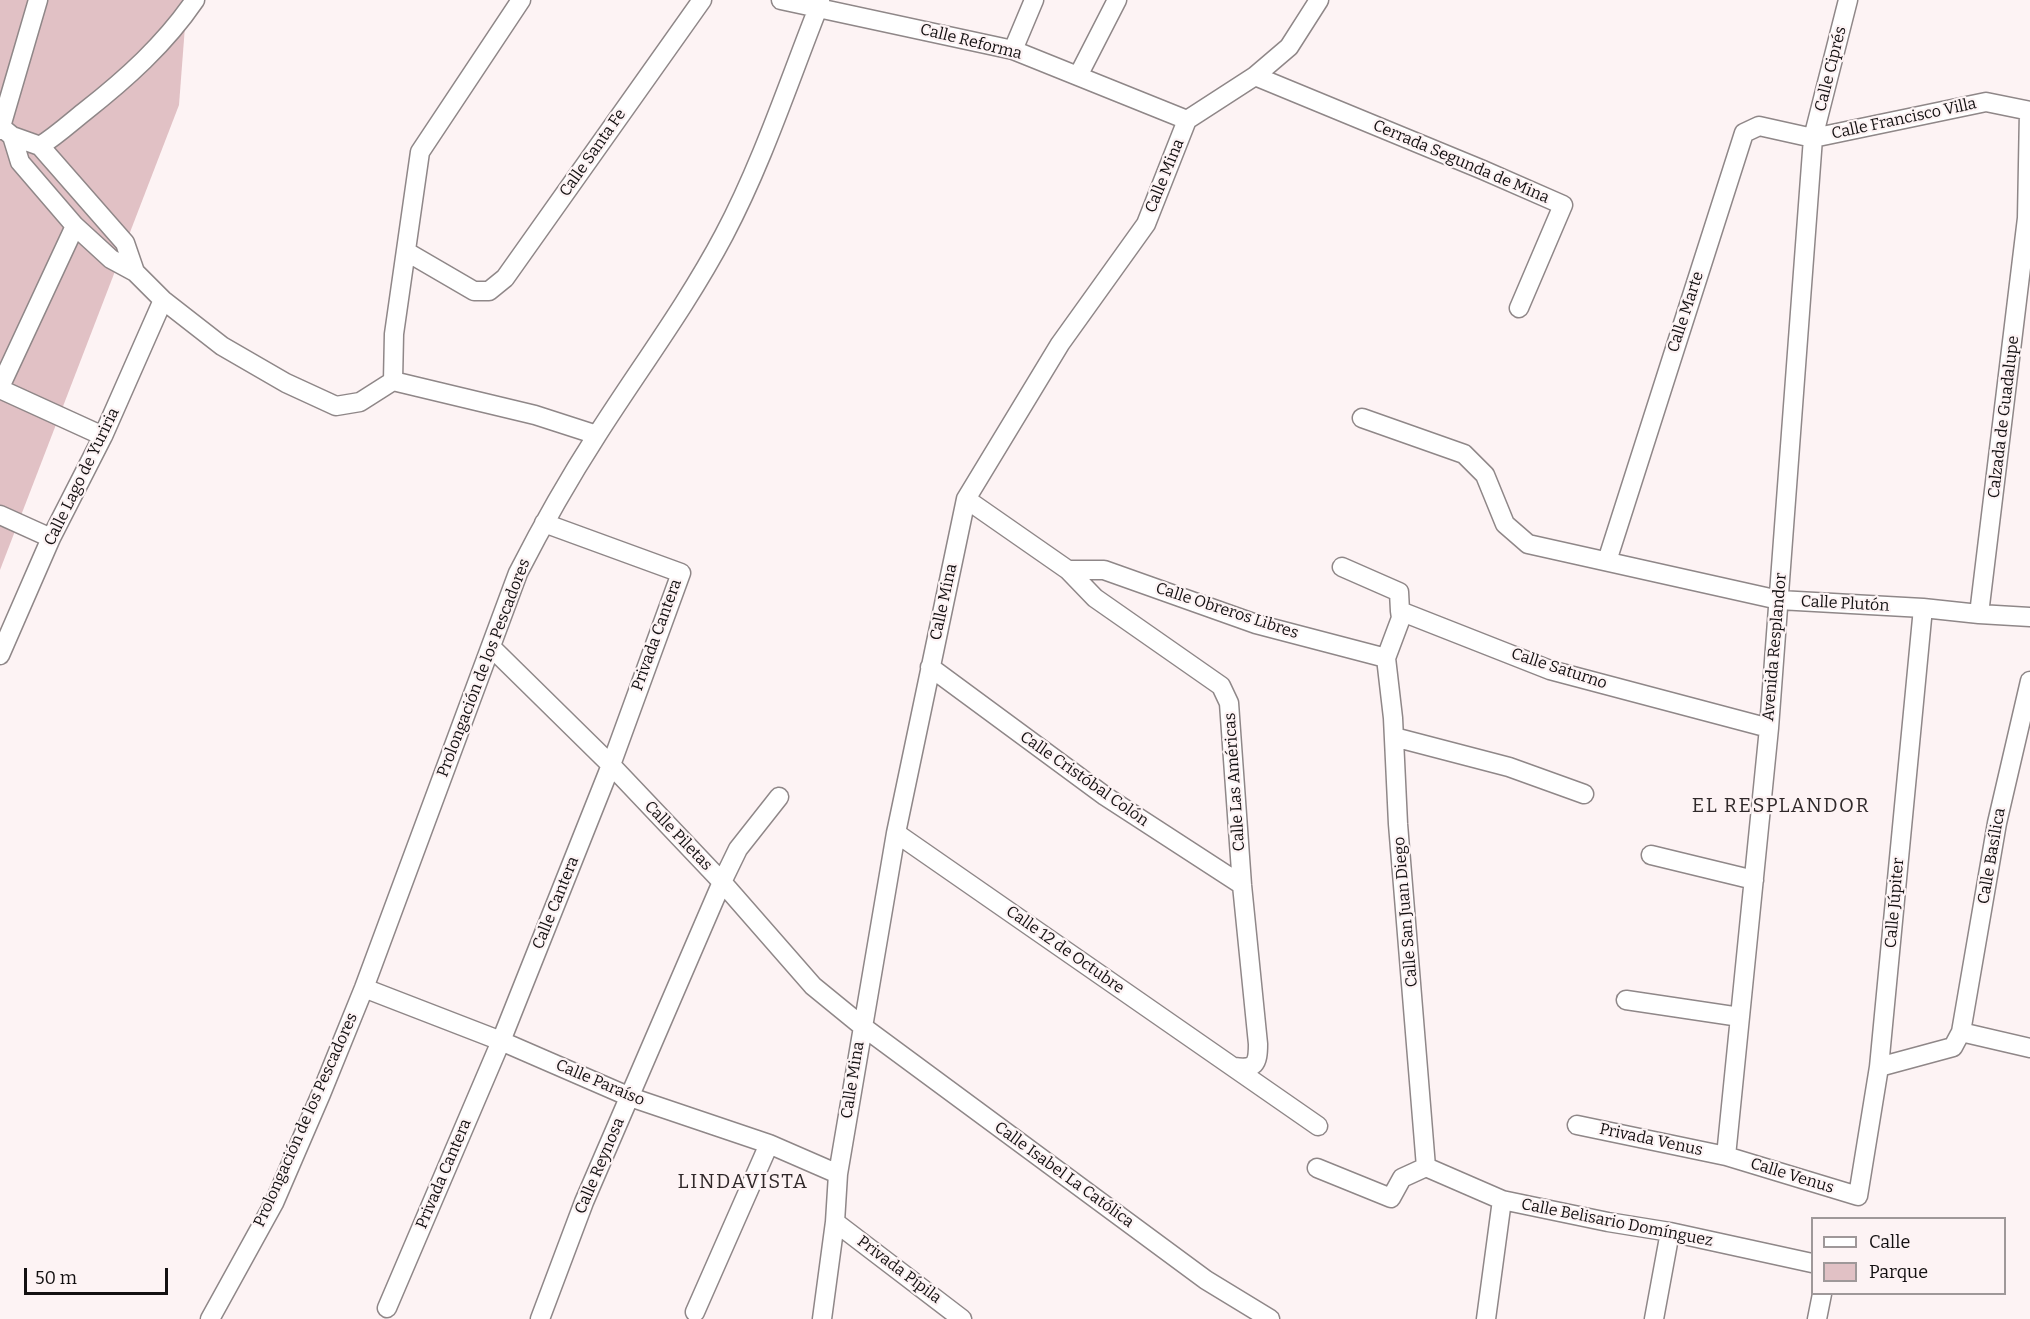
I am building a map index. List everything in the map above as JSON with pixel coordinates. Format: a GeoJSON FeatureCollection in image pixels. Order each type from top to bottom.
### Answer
{"type":"FeatureCollection","features":[{"type":"Feature","properties":{"kind":"street"},"geometry":{"type":"LineString","coordinates":[[38,0],[4,131],[20,162],[75,226],[111,259],[135,272],[163,300],[222,346],[286,383],[336,406],[360,402],[393,381],[534,416],[597,435]]}},
{"type":"Feature","properties":{"kind":"street"},"geometry":{"type":"LineString","coordinates":[[40,146],[61,132],[141,63],[165,38],[195,0]]}},
{"type":"Feature","properties":{"kind":"street"},"geometry":{"type":"LineString","coordinates":[[393,381],[394,334],[420,152],[521,0]]}},
{"type":"Feature","properties":{"kind":"street","name":"Calle Santa Fe"},"geometry":{"type":"LineString","coordinates":[[407,252],[474,291],[489,291],[505,278],[702,0]]}},
{"type":"Feature","properties":{"kind":"street","name":"Calle Reforma"},"geometry":{"type":"LineString","coordinates":[[782,0],[819,4],[1013,50],[1187,120]]}},
{"type":"Feature","properties":{"kind":"street"},"geometry":{"type":"LineString","coordinates":[[1013,50],[1034,0]]}},
{"type":"Feature","properties":{"kind":"street"},"geometry":{"type":"LineString","coordinates":[[1078,76],[1117,0]]}},
{"type":"Feature","properties":{"kind":"street","name":"Calle Mina"},"geometry":{"type":"LineString","coordinates":[[822,1319],[835,1222],[838,1174],[862,1026],[896,833],[966,499],[1060,344],[1146,224],[1187,120],[1255,76],[1289,47],[1319,0]]}},
{"type":"Feature","properties":{"kind":"street","name":"Calle Ciprés"},"geometry":{"type":"LineString","coordinates":[[1814,138],[1848,0]]}},
{"type":"Feature","properties":{"kind":"street","name":"Prolongación de los Pescadores"},"geometry":{"type":"LineString","coordinates":[[210,1319],[274,1203],[364,988],[518,573],[543,523],[724,235],[753,172],[819,4]]}},
{"type":"Feature","properties":{"kind":"street","name":"Cerrada Segunda de Mina"},"geometry":{"type":"LineString","coordinates":[[1255,76],[1563,205],[1519,308]]}},
{"type":"Feature","properties":{"kind":"street","name":"Calle Francisco Villa"},"geometry":{"type":"LineString","coordinates":[[1814,138],[1986,102],[2030,111]]}},
{"type":"Feature","properties":{"kind":"street","name":"Calzada de Guadalupe"},"geometry":{"type":"LineString","coordinates":[[1979,614],[2024,311],[2030,111]]}},
{"type":"Feature","properties":{"kind":"street","name":"Calle Marte"},"geometry":{"type":"LineString","coordinates":[[1607,561],[1744,133],[1759,126],[1814,138]]}},
{"type":"Feature","properties":{"kind":"street"},"geometry":{"type":"LineString","coordinates":[[4,131],[40,146],[125,243],[135,272]]}},
{"type":"Feature","properties":{"kind":"street","name":"Avenida Resplandor"},"geometry":{"type":"LineString","coordinates":[[1726,1156],[1769,728],[1814,138]]}},
{"type":"Feature","properties":{"kind":"street"},"geometry":{"type":"LineString","coordinates":[[75,226],[0,388],[104,436]]}},
{"type":"Feature","properties":{"kind":"street","name":"Calle Lago de Yuriria"},"geometry":{"type":"LineString","coordinates":[[0,655],[51,538],[104,436],[163,300]]}},
{"type":"Feature","properties":{"kind":"street"},"geometry":{"type":"LineString","coordinates":[[1362,418],[1464,454],[1485,475],[1505,524],[1528,544],[1607,561]]}},
{"type":"Feature","properties":{"kind":"street","name":"Calle Las Américas"},"geometry":{"type":"LineString","coordinates":[[966,499],[1068,570],[1095,598],[1221,686],[1229,703],[1242,885],[1258,1054],[1256,1062],[1247,1069],[1234,1067]]}},
{"type":"Feature","properties":{"kind":"street"},"geometry":{"type":"LineString","coordinates":[[0,515],[51,538]]}},
{"type":"Feature","properties":{"kind":"street","name":"Privada Cantera"},"geometry":{"type":"LineString","coordinates":[[543,523],[681,573],[610,765]]}},
{"type":"Feature","properties":{"kind":"street","name":"Calle Plutón"},"geometry":{"type":"LineString","coordinates":[[1607,561],[1779,600],[2030,617]]}},
{"type":"Feature","properties":{"kind":"street"},"geometry":{"type":"LineString","coordinates":[[1342,567],[1398,592],[1401,618],[1386,658]]}},
{"type":"Feature","properties":{"kind":"street","name":"Calle Obreros Libres"},"geometry":{"type":"LineString","coordinates":[[1068,570],[1104,570],[1256,624],[1386,658]]}},
{"type":"Feature","properties":{"kind":"street","name":"Calle Júpiter"},"geometry":{"type":"LineString","coordinates":[[1858,1196],[1879,1067],[1923,608]]}},
{"type":"Feature","properties":{"kind":"street","name":"Calle Saturno"},"geometry":{"type":"LineString","coordinates":[[1400,611],[1550,670],[1769,728]]}},
{"type":"Feature","properties":{"kind":"street","name":"Calle Piletas"},"geometry":{"type":"LineString","coordinates":[[491,647],[610,765],[722,882],[813,986],[862,1026]]}},
{"type":"Feature","properties":{"kind":"street","name":"Calle San Juan Diego"},"geometry":{"type":"LineString","coordinates":[[1386,658],[1426,1167]]}},
{"type":"Feature","properties":{"kind":"street","name":"Calle Cristóbal Colón"},"geometry":{"type":"LineString","coordinates":[[930,666],[1105,796],[1242,885]]}},
{"type":"Feature","properties":{"kind":"street","name":"Calle Basílica"},"geometry":{"type":"LineString","coordinates":[[1961,1032],[1996,823],[2030,681]]}},
{"type":"Feature","properties":{"kind":"street"},"geometry":{"type":"LineString","coordinates":[[1394,737],[1509,767],[1584,794]]}},
{"type":"Feature","properties":{"kind":"street","name":"Calle Cantera"},"geometry":{"type":"LineString","coordinates":[[501,1041],[610,765]]}},
{"type":"Feature","properties":{"kind":"street","name":"Calle Reynosa"},"geometry":{"type":"LineString","coordinates":[[540,1319],[584,1202],[722,882],[738,849],[779,797]]}},
{"type":"Feature","properties":{"kind":"street","name":"Calle 12 de Octubre"},"geometry":{"type":"LineString","coordinates":[[896,833],[1318,1126]]}},
{"type":"Feature","properties":{"kind":"street"},"geometry":{"type":"LineString","coordinates":[[1651,855],[1754,880]]}},
{"type":"Feature","properties":{"kind":"street","name":"Calle Paraíso"},"geometry":{"type":"LineString","coordinates":[[364,988],[501,1041],[630,1097],[769,1144],[838,1174]]}},
{"type":"Feature","properties":{"kind":"street"},"geometry":{"type":"LineString","coordinates":[[1626,1000],[1740,1017]]}},
{"type":"Feature","properties":{"kind":"street","name":"Calle Isabel La Católica"},"geometry":{"type":"LineString","coordinates":[[862,1026],[1206,1280],[1270,1319]]}},
{"type":"Feature","properties":{"kind":"street"},"geometry":{"type":"LineString","coordinates":[[1879,1067],[1953,1047],[1961,1032],[2030,1048]]}},
{"type":"Feature","properties":{"kind":"street","name":"Privada Cantera"},"geometry":{"type":"LineString","coordinates":[[387,1308],[501,1041]]}},
{"type":"Feature","properties":{"kind":"street","name":"Privada Venus"},"geometry":{"type":"LineString","coordinates":[[1577,1125],[1726,1156]]}},
{"type":"Feature","properties":{"kind":"street"},"geometry":{"type":"LineString","coordinates":[[694,1312],[769,1144]]}},
{"type":"Feature","properties":{"kind":"street","name":"Calle Venus"},"geometry":{"type":"LineString","coordinates":[[1726,1156],[1858,1196]]}},
{"type":"Feature","properties":{"kind":"street"},"geometry":{"type":"LineString","coordinates":[[1317,1168],[1390,1198],[1402,1178],[1426,1167]]}},
{"type":"Feature","properties":{"kind":"street","name":"Calle Belisario Domínguez"},"geometry":{"type":"LineString","coordinates":[[1426,1167],[1502,1200],[1670,1232],[1811,1263]]}},
{"type":"Feature","properties":{"kind":"street"},"geometry":{"type":"LineString","coordinates":[[1486,1319],[1502,1200]]}},
{"type":"Feature","properties":{"kind":"street","name":"Privada Pípila"},"geometry":{"type":"LineString","coordinates":[[835,1222],[962,1319]]}},
{"type":"Feature","properties":{"kind":"street"},"geometry":{"type":"LineString","coordinates":[[1654,1319],[1670,1232]]}},
{"type":"Feature","properties":{"kind":"street"},"geometry":{"type":"LineString","coordinates":[[1817,1319],[1822,1295]]}},
{"type":"Feature","properties":{"kind":"green space"},"geometry":{"type":"Polygon","coordinates":[[[0,0],[187,0],[179,105],[0,570],[0,0]]]}},
{"type":"Feature","properties":{"kind":"district","name":"EL RESPLANDOR"},"geometry":{"type":"Point","coordinates":[1781,806]}},
{"type":"Feature","properties":{"kind":"district","name":"LINDAVISTA"},"geometry":{"type":"Point","coordinates":[743,1182]}}]}
